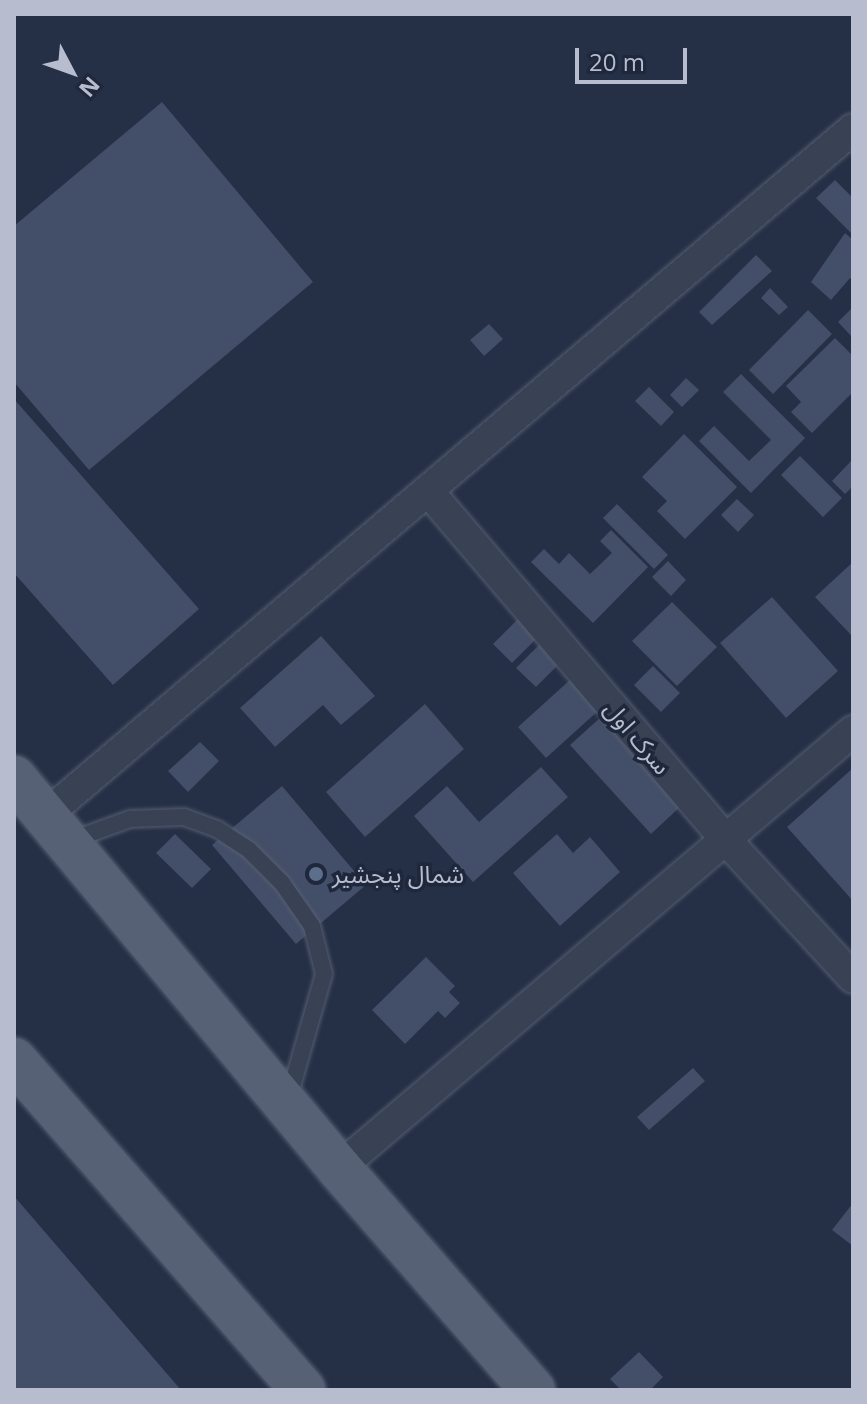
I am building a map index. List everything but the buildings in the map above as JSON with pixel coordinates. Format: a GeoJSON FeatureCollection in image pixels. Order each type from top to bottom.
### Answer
{"type":"FeatureCollection","features":[{"type":"Feature","properties":{"kind":"main road"},"geometry":{"type":"LineString","coordinates":[[14,778],[339,1168],[533,1390]]}},
{"type":"Feature","properties":{"kind":"main road"},"geometry":{"type":"LineString","coordinates":[[14,1060],[303,1390]]}},
{"type":"Feature","properties":{"kind":"street"},"geometry":{"type":"LineString","coordinates":[[57,828],[428,491],[853,129]]}},
{"type":"Feature","properties":{"kind":"street","name":"سرک‌ اول"},"geometry":{"type":"LineString","coordinates":[[428,491],[727,841],[853,978]]}},
{"type":"Feature","properties":{"kind":"street"},"geometry":{"type":"LineString","coordinates":[[339,1168],[853,731]]}},
{"type":"Feature","properties":{"kind":"lane"},"geometry":{"type":"LineString","coordinates":[[57,828],[130,819],[184,817],[217,829],[249,850],[282,883],[312,926],[324,974],[286,1105]]}},
{"type":"Feature","properties":{"kind":"place","name":"شمال پنجشیر"},"geometry":{"type":"Point","coordinates":[316,874]}}]}
